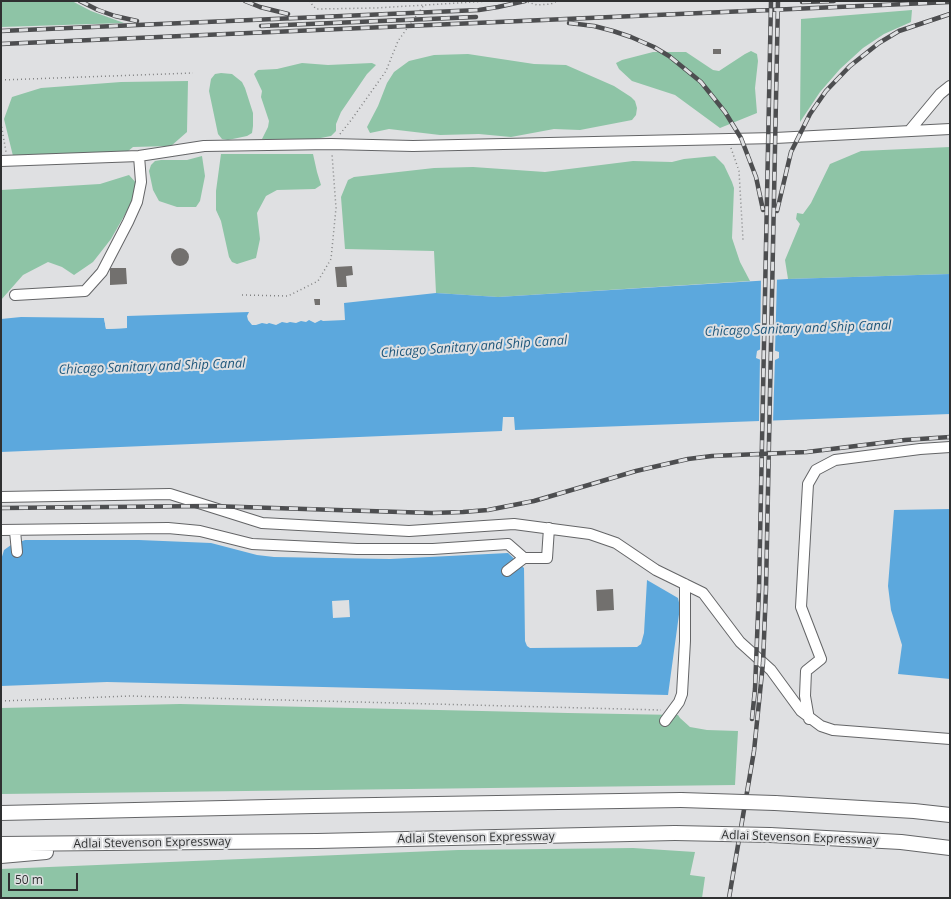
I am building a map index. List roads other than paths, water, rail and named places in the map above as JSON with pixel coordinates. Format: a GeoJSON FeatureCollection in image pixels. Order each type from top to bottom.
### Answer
{"type":"FeatureCollection","features":[{"type":"Feature","properties":{"kind":"highway"},"geometry":{"type":"LineString","coordinates":[[1,812],[681,800],[775,803],[914,811],[950,815]]}},
{"type":"Feature","properties":{"kind":"highway","name":"Adlai Stevenson Expressway"},"geometry":{"type":"LineString","coordinates":[[1,844],[317,841],[675,833],[770,835],[902,842],[950,848]]}},
{"type":"Feature","properties":{"kind":"highway"},"geometry":{"type":"LineString","coordinates":[[1,856],[142,843]]}},
{"type":"Feature","properties":{"kind":"lane"},"geometry":{"type":"LineString","coordinates":[[910,130],[940,94],[950,86]]}},
{"type":"Feature","properties":{"kind":"lane"},"geometry":{"type":"LineString","coordinates":[[4,161],[140,156],[204,146],[331,144],[413,146],[775,138],[950,129]]}},
{"type":"Feature","properties":{"kind":"lane"},"geometry":{"type":"LineString","coordinates":[[15,295],[85,291],[102,272],[126,228],[137,202],[141,182],[140,156]]}},
{"type":"Feature","properties":{"kind":"lane"},"geometry":{"type":"LineString","coordinates":[[809,719],[805,696],[806,671],[821,659],[801,607],[808,484],[816,470],[836,460],[920,449],[950,448]]}},
{"type":"Feature","properties":{"kind":"lane"},"geometry":{"type":"LineString","coordinates":[[1,497],[170,494],[262,523],[409,531],[514,524],[590,534],[616,544],[656,570],[703,593],[740,642],[771,670],[801,711],[809,719],[821,726],[833,730],[950,739]]}},
{"type":"Feature","properties":{"kind":"lane"},"geometry":{"type":"LineString","coordinates":[[1,530],[168,528],[200,531],[252,544],[357,549],[433,549],[508,544],[524,558]]}},
{"type":"Feature","properties":{"kind":"lane"},"geometry":{"type":"LineString","coordinates":[[507,571],[524,558],[547,558],[549,528]]}},
{"type":"Feature","properties":{"kind":"lane"},"geometry":{"type":"LineString","coordinates":[[15,531],[17,552]]}},
{"type":"Feature","properties":{"kind":"lane"},"geometry":{"type":"LineString","coordinates":[[665,721],[679,702],[682,694],[685,641],[685,584]]}},
{"type":"Feature","properties":{"kind":"water","name":"Chicago Sanitary and Ship Canal"},"geometry":{"type":"Polygon","coordinates":[[[950,274],[950,414],[515,430],[514,417],[503,417],[502,431],[1,452],[1,319],[21,317],[104,318],[106,329],[127,328],[127,316],[249,312],[247,316],[252,325],[269,323],[276,325],[282,322],[296,323],[301,321],[306,322],[309,320],[315,323],[321,320],[345,320],[344,303],[436,293],[498,297],[788,279],[950,274]],[[761,349],[757,351],[756,358],[773,361],[779,358],[779,352],[761,349]]]}},
{"type":"Feature","properties":{"kind":"water"},"geometry":{"type":"Polygon","coordinates":[[[950,509],[950,679],[898,674],[902,645],[891,610],[888,586],[894,510],[950,509]]]}},
{"type":"Feature","properties":{"kind":"water"},"geometry":{"type":"Polygon","coordinates":[[[25,540],[139,540],[211,543],[257,555],[274,557],[390,559],[508,553],[524,568],[525,641],[527,646],[530,648],[637,647],[641,644],[644,633],[647,580],[678,598],[680,607],[668,695],[107,682],[1,686],[1,560],[4,550],[11,545],[25,540]],[[349,600],[332,601],[333,618],[350,617],[349,600]]]}},
{"type":"Feature","properties":{"kind":"railway"},"geometry":{"type":"LineString","coordinates":[[80,1],[115,16],[137,21]]}},
{"type":"Feature","properties":{"kind":"railway"},"geometry":{"type":"LineString","coordinates":[[245,1],[260,7],[288,14]]}},
{"type":"Feature","properties":{"kind":"railway"},"geometry":{"type":"LineString","coordinates":[[1,31],[479,10],[525,1]]}},
{"type":"Feature","properties":{"kind":"railway"},"geometry":{"type":"LineString","coordinates":[[752,719],[755,689],[759,589],[771,1]]}},
{"type":"Feature","properties":{"kind":"railway"},"geometry":{"type":"LineString","coordinates":[[729,898],[754,751],[763,663],[766,589],[778,1]]}},
{"type":"Feature","properties":{"kind":"railway"},"geometry":{"type":"LineString","coordinates":[[802,2],[834,1]]}},
{"type":"Feature","properties":{"kind":"railway"},"geometry":{"type":"LineString","coordinates":[[1,44],[950,2]]}},
{"type":"Feature","properties":{"kind":"railway"},"geometry":{"type":"LineString","coordinates":[[777,211],[791,152],[810,114],[826,91],[850,66],[879,43],[899,31],[950,14]]}},
{"type":"Feature","properties":{"kind":"railway"},"geometry":{"type":"LineString","coordinates":[[261,26],[476,17]]}},
{"type":"Feature","properties":{"kind":"railway"},"geometry":{"type":"LineString","coordinates":[[569,23],[594,26],[613,31],[654,47],[669,56],[701,82],[725,112],[741,138],[756,177],[763,210]]}},
{"type":"Feature","properties":{"kind":"railway"},"geometry":{"type":"LineString","coordinates":[[1,508],[210,506],[432,513],[463,512],[488,510],[534,501],[636,471],[688,459],[712,456],[807,452],[905,440],[950,437]]}}]}
